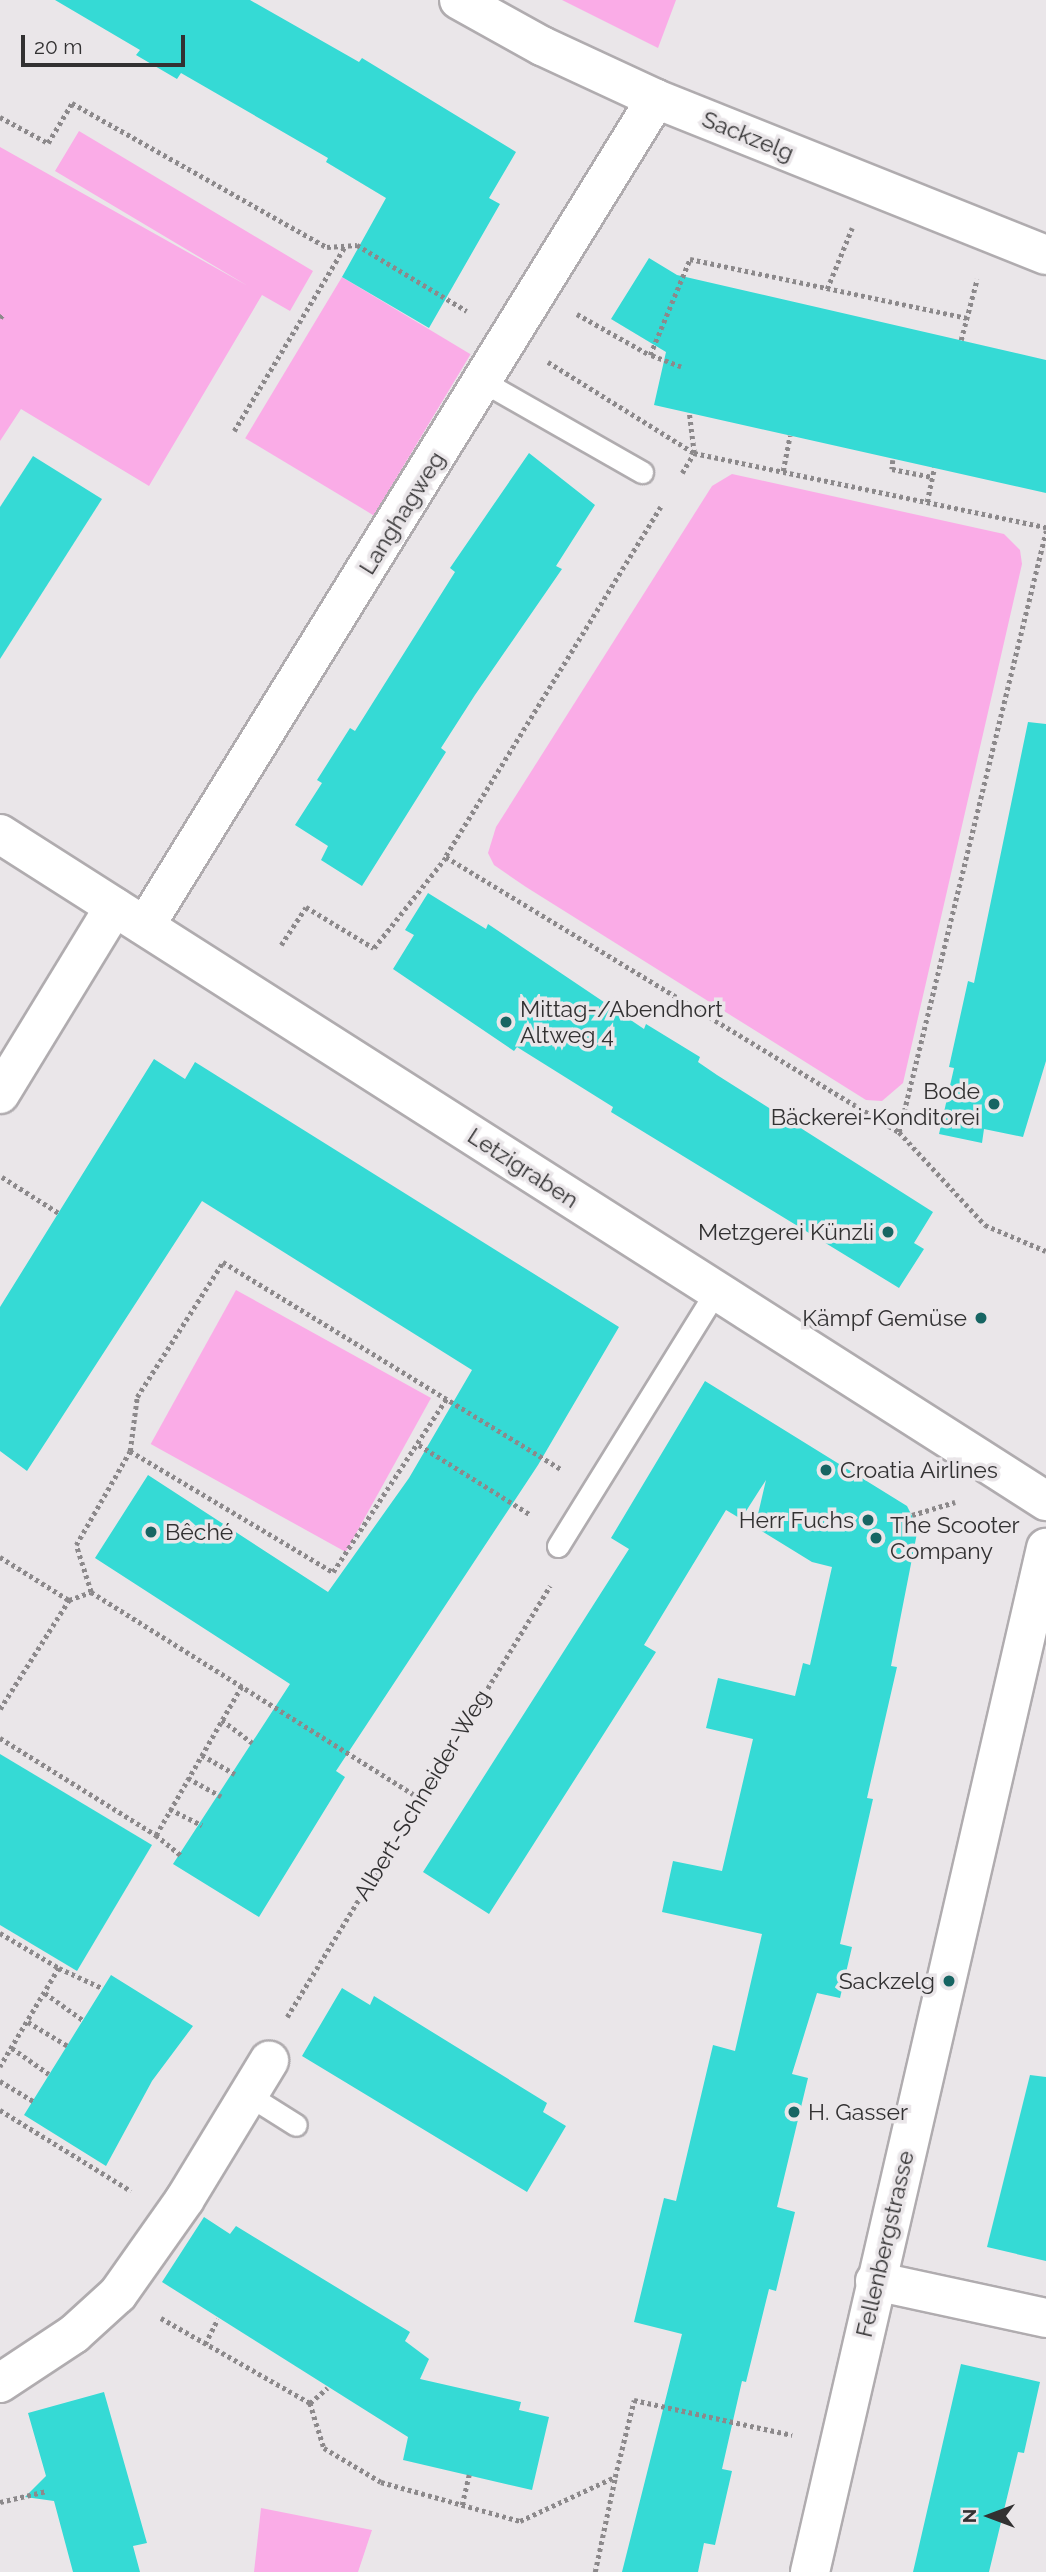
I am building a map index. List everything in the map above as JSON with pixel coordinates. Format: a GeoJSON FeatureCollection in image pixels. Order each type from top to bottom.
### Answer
{"type":"FeatureCollection","features":[{"type":"Feature","properties":{"kind":"street","name":"Sackzelg"},"geometry":{"type":"LineString","coordinates":[[459,0],[542,46],[656,99],[1046,255]]}},
{"type":"Feature","properties":{"kind":"street","name":"Langhagweg"},"geometry":{"type":"LineString","coordinates":[[0,1094],[130,916],[484,382],[656,99]]}},
{"type":"Feature","properties":{"kind":"street","name":"Letzigraben"},"geometry":{"type":"LineString","coordinates":[[0,834],[1046,1501]]}},
{"type":"Feature","properties":{"kind":"street","name":"Fellenbergstrasse"},"geometry":{"type":"LineString","coordinates":[[810,2572],[1046,1548]]}},
{"type":"Feature","properties":{"kind":"street"},"geometry":{"type":"LineString","coordinates":[[0,2383],[74,2334],[118,2294],[250,2096],[269,2061]]}},
{"type":"Feature","properties":{"kind":"street"},"geometry":{"type":"LineString","coordinates":[[875,2281],[1046,2318]]}},
{"type":"Feature","properties":{"kind":"lane"},"geometry":{"type":"LineString","coordinates":[[484,382],[642,472]]}},
{"type":"Feature","properties":{"kind":"lane"},"geometry":{"type":"LineString","coordinates":[[561,1541],[716,1291]]}},
{"type":"Feature","properties":{"kind":"lane"},"geometry":{"type":"LineString","coordinates":[[250,2096],[296,2125]]}},
{"type":"Feature","properties":{"kind":"path"},"geometry":{"type":"LineString","coordinates":[[0,117],[48,143],[72,103],[327,247],[357,246],[511,337],[694,453],[1046,529],[899,1132]]}},
{"type":"Feature","properties":{"kind":"path"},"geometry":{"type":"LineString","coordinates":[[827,289],[854,224]]}},
{"type":"Feature","properties":{"kind":"path"},"geometry":{"type":"LineString","coordinates":[[234,431],[345,246]]}},
{"type":"Feature","properties":{"kind":"path"},"geometry":{"type":"LineString","coordinates":[[650,355],[690,259],[967,318]]}},
{"type":"Feature","properties":{"kind":"path"},"geometry":{"type":"LineString","coordinates":[[961,340],[979,270]]}},
{"type":"Feature","properties":{"kind":"path"},"geometry":{"type":"LineString","coordinates":[[539,293],[650,355],[681,367]]}},
{"type":"Feature","properties":{"kind":"path"},"geometry":{"type":"LineString","coordinates":[[680,477],[694,453],[689,412]]}},
{"type":"Feature","properties":{"kind":"path"},"geometry":{"type":"LineString","coordinates":[[783,471],[790,436]]}},
{"type":"Feature","properties":{"kind":"path"},"geometry":{"type":"LineString","coordinates":[[892,460],[892,469],[932,477]]}},
{"type":"Feature","properties":{"kind":"path"},"geometry":{"type":"LineString","coordinates":[[928,502],[934,468]]}},
{"type":"Feature","properties":{"kind":"path"},"geometry":{"type":"LineString","coordinates":[[281,945],[306,907],[373,948],[446,857],[665,500]]}},
{"type":"Feature","properties":{"kind":"path"},"geometry":{"type":"LineString","coordinates":[[446,857],[899,1132],[985,1225],[1046,1251]]}},
{"type":"Feature","properties":{"kind":"path"},"geometry":{"type":"LineString","coordinates":[[2,1177],[59,1213]]}},
{"type":"Feature","properties":{"kind":"path"},"geometry":{"type":"LineString","coordinates":[[420,1797],[92,1592],[76,1545],[130,1451],[137,1398],[223,1262],[594,1489]]}},
{"type":"Feature","properties":{"kind":"path"},"geometry":{"type":"LineString","coordinates":[[130,1451],[333,1572],[419,1445],[446,1399]]}},
{"type":"Feature","properties":{"kind":"path"},"geometry":{"type":"LineString","coordinates":[[419,1445],[561,1541]]}},
{"type":"Feature","properties":{"kind":"path"},"geometry":{"type":"LineString","coordinates":[[912,1515],[969,1497]]}},
{"type":"Feature","properties":{"kind":"path"},"geometry":{"type":"LineString","coordinates":[[0,1558],[69,1600]]}},
{"type":"Feature","properties":{"kind":"path","name":"Albert-Schneider-Weg"},"geometry":{"type":"LineString","coordinates":[[284,2021],[554,1580]]}},
{"type":"Feature","properties":{"kind":"path"},"geometry":{"type":"LineString","coordinates":[[0,1709],[69,1600],[92,1592]]}},
{"type":"Feature","properties":{"kind":"path"},"geometry":{"type":"LineString","coordinates":[[156,1835],[243,1684]]}},
{"type":"Feature","properties":{"kind":"path"},"geometry":{"type":"LineString","coordinates":[[222,1720],[252,1743]]}},
{"type":"Feature","properties":{"kind":"path"},"geometry":{"type":"LineString","coordinates":[[0,1738],[156,1835],[182,1856]]}},
{"type":"Feature","properties":{"kind":"path"},"geometry":{"type":"LineString","coordinates":[[202,1755],[235,1774]]}},
{"type":"Feature","properties":{"kind":"path"},"geometry":{"type":"LineString","coordinates":[[188,1778],[221,1796]]}},
{"type":"Feature","properties":{"kind":"path"},"geometry":{"type":"LineString","coordinates":[[170,1809],[202,1825]]}},
{"type":"Feature","properties":{"kind":"path"},"geometry":{"type":"LineString","coordinates":[[0,1933],[59,1969],[102,1989]]}},
{"type":"Feature","properties":{"kind":"path"},"geometry":{"type":"LineString","coordinates":[[0,2067],[59,1969]]}},
{"type":"Feature","properties":{"kind":"path"},"geometry":{"type":"LineString","coordinates":[[45,1993],[83,2020]]}},
{"type":"Feature","properties":{"kind":"path"},"geometry":{"type":"LineString","coordinates":[[28,2022],[68,2046]]}},
{"type":"Feature","properties":{"kind":"path"},"geometry":{"type":"LineString","coordinates":[[12,2048],[49,2074]]}},
{"type":"Feature","properties":{"kind":"path"},"geometry":{"type":"LineString","coordinates":[[0,2081],[33,2101]]}},
{"type":"Feature","properties":{"kind":"path"},"geometry":{"type":"LineString","coordinates":[[0,2110],[138,2195]]}},
{"type":"Feature","properties":{"kind":"path"},"geometry":{"type":"LineString","coordinates":[[118,2294],[310,2403],[324,2448],[381,2482],[520,2521],[615,2477]]}},
{"type":"Feature","properties":{"kind":"path"},"geometry":{"type":"LineString","coordinates":[[205,2344],[218,2319]]}},
{"type":"Feature","properties":{"kind":"path"},"geometry":{"type":"LineString","coordinates":[[310,2403],[327,2388]]}},
{"type":"Feature","properties":{"kind":"path"},"geometry":{"type":"LineString","coordinates":[[596,2572],[634,2400],[792,2435]]}},
{"type":"Feature","properties":{"kind":"path"},"geometry":{"type":"LineString","coordinates":[[462,2505],[469,2475]]}},
{"type":"Feature","properties":{"kind":"path"},"geometry":{"type":"LineString","coordinates":[[0,2502],[47,2491]]}},
{"type":"Feature","properties":{"kind":"shaded area"},"geometry":{"type":"Polygon","coordinates":[[[562,0],[676,0],[658,48],[562,0]]]}},
{"type":"Feature","properties":{"kind":"shaded area"},"geometry":{"type":"Polygon","coordinates":[[[79,131],[313,271],[290,311],[262,295],[149,486],[21,409],[0,441],[0,147],[248,286],[55,171],[79,131]]]}},
{"type":"Feature","properties":{"kind":"shaded area"},"geometry":{"type":"Polygon","coordinates":[[[342,277],[471,354],[374,515],[245,438],[342,277]]]}},
{"type":"Feature","properties":{"kind":"shaded area"},"geometry":{"type":"Polygon","coordinates":[[[732,474],[1004,534],[1020,550],[1022,564],[903,1083],[882,1101],[866,1100],[526,887],[494,865],[488,853],[496,827],[712,486],[732,474]]]}},
{"type":"Feature","properties":{"kind":"shaded area"},"geometry":{"type":"Polygon","coordinates":[[[236,1290],[431,1398],[346,1552],[151,1444],[236,1290]]]}},
{"type":"Feature","properties":{"kind":"shaded area"},"geometry":{"type":"Polygon","coordinates":[[[261,2508],[372,2530],[358,2572],[254,2572],[261,2508]]]}},
{"type":"Feature","properties":{"kind":"building"},"geometry":{"type":"Polygon","coordinates":[[[55,0],[250,0],[359,62],[362,58],[516,152],[489,198],[500,204],[429,328],[342,277],[386,198],[326,162],[328,158],[181,73],[177,79],[136,55],[140,50],[55,0]]]}},
{"type":"Feature","properties":{"kind":"building"},"geometry":{"type":"Polygon","coordinates":[[[649,258],[677,275],[1046,360],[1046,493],[654,405],[666,352],[611,319],[649,258]]]}},
{"type":"Feature","properties":{"kind":"building"},"geometry":{"type":"Polygon","coordinates":[[[529,453],[595,505],[556,566],[562,569],[441,748],[446,752],[362,886],[321,860],[328,846],[295,825],[322,783],[317,780],[350,728],[355,731],[455,572],[450,568],[529,453]]]}},
{"type":"Feature","properties":{"kind":"building"},"geometry":{"type":"Polygon","coordinates":[[[33,456],[102,499],[0,659],[0,507],[33,456]]]}},
{"type":"Feature","properties":{"kind":"building"},"geometry":{"type":"Polygon","coordinates":[[[1028,722],[1046,724],[1046,1061],[1023,1137],[984,1129],[982,1143],[939,1134],[954,1068],[949,1067],[968,981],[974,983],[1028,722]]]}},
{"type":"Feature","properties":{"kind":"building"},"geometry":{"type":"Polygon","coordinates":[[[428,893],[486,929],[488,924],[644,1029],[646,1024],[700,1057],[698,1062],[717,1075],[933,1212],[914,1243],[924,1249],[899,1288],[611,1112],[613,1107],[517,1047],[514,1051],[393,969],[414,935],[405,930],[428,893]]]}},
{"type":"Feature","properties":{"kind":"building"},"geometry":{"type":"Polygon","coordinates":[[[154,1059],[185,1079],[195,1062],[619,1327],[538,1465],[336,1771],[345,1777],[259,1917],[173,1864],[290,1684],[95,1558],[148,1475],[328,1592],[409,1478],[472,1370],[202,1201],[27,1471],[0,1451],[0,1307],[154,1059]]]}},
{"type":"Feature","properties":{"kind":"building"},"geometry":{"type":"Polygon","coordinates":[[[705,1381],[907,1506],[918,1528],[891,1666],[897,1667],[867,1798],[873,1799],[840,1944],[852,1947],[840,1998],[817,1993],[792,2074],[808,2078],[777,2207],[795,2212],[776,2291],[769,2289],[746,2382],[742,2381],[722,2469],[732,2471],[715,2545],[704,2543],[698,2572],[622,2572],[682,2334],[634,2322],[664,2198],[676,2201],[713,2045],[735,2051],[762,1934],[662,1912],[673,1861],[722,1871],[753,1739],[706,1728],[718,1678],[795,1696],[803,1663],[810,1665],[832,1567],[812,1562],[755,1527],[766,1480],[741,1519],[726,1510],[644,1645],[656,1652],[489,1914],[423,1872],[629,1549],[611,1538],[705,1381]]]}},
{"type":"Feature","properties":{"kind":"building"},"geometry":{"type":"Polygon","coordinates":[[[0,1754],[152,1845],[77,1971],[0,1925],[0,1754]]]}},
{"type":"Feature","properties":{"kind":"building"},"geometry":{"type":"Polygon","coordinates":[[[111,1975],[193,2026],[152,2081],[106,2166],[24,2115],[111,1975]]]}},
{"type":"Feature","properties":{"kind":"building"},"geometry":{"type":"Polygon","coordinates":[[[342,1988],[370,2005],[374,1996],[547,2103],[543,2112],[566,2126],[527,2192],[302,2056],[342,1988]]]}},
{"type":"Feature","properties":{"kind":"building"},"geometry":{"type":"Polygon","coordinates":[[[1030,2075],[1046,2077],[1046,2261],[987,2247],[1030,2075]]]}},
{"type":"Feature","properties":{"kind":"building"},"geometry":{"type":"Polygon","coordinates":[[[204,2217],[230,2234],[236,2226],[410,2332],[405,2341],[429,2359],[420,2379],[521,2402],[519,2410],[549,2417],[532,2490],[403,2460],[408,2437],[162,2282],[204,2217]]]}},
{"type":"Feature","properties":{"kind":"building"},"geometry":{"type":"Polygon","coordinates":[[[961,2364],[1040,2382],[1024,2453],[1018,2452],[989,2572],[913,2572],[961,2364]]]}},
{"type":"Feature","properties":{"kind":"building"},"geometry":{"type":"Polygon","coordinates":[[[104,2392],[147,2543],[133,2546],[140,2572],[73,2572],[54,2501],[25,2497],[46,2476],[28,2413],[104,2392]]]}},
{"type":"Feature","properties":{"kind":"place","name":"Mittag-/Abendhort Altweg 4"},"geometry":{"type":"Point","coordinates":[506,1022]}},
{"type":"Feature","properties":{"kind":"place","name":"Bode Bäckerei-Konditorei"},"geometry":{"type":"Point","coordinates":[994,1104]}},
{"type":"Feature","properties":{"kind":"place","name":"Metzgerei Künzli"},"geometry":{"type":"Point","coordinates":[888,1232]}},
{"type":"Feature","properties":{"kind":"place","name":"Kämpf Gemüse"},"geometry":{"type":"Point","coordinates":[981,1318]}},
{"type":"Feature","properties":{"kind":"place","name":"Croatia Airlines"},"geometry":{"type":"Point","coordinates":[826,1470]}},
{"type":"Feature","properties":{"kind":"place","name":"Herr Fuchs"},"geometry":{"type":"Point","coordinates":[868,1520]}},
{"type":"Feature","properties":{"kind":"place","name":"Bêché"},"geometry":{"type":"Point","coordinates":[151,1532]}},
{"type":"Feature","properties":{"kind":"place","name":"The Scooter Company"},"geometry":{"type":"Point","coordinates":[876,1538]}},
{"type":"Feature","properties":{"kind":"place","name":"Sackzelg"},"geometry":{"type":"Point","coordinates":[949,1981]}},
{"type":"Feature","properties":{"kind":"place","name":"H. Gasser"},"geometry":{"type":"Point","coordinates":[794,2112]}}]}
